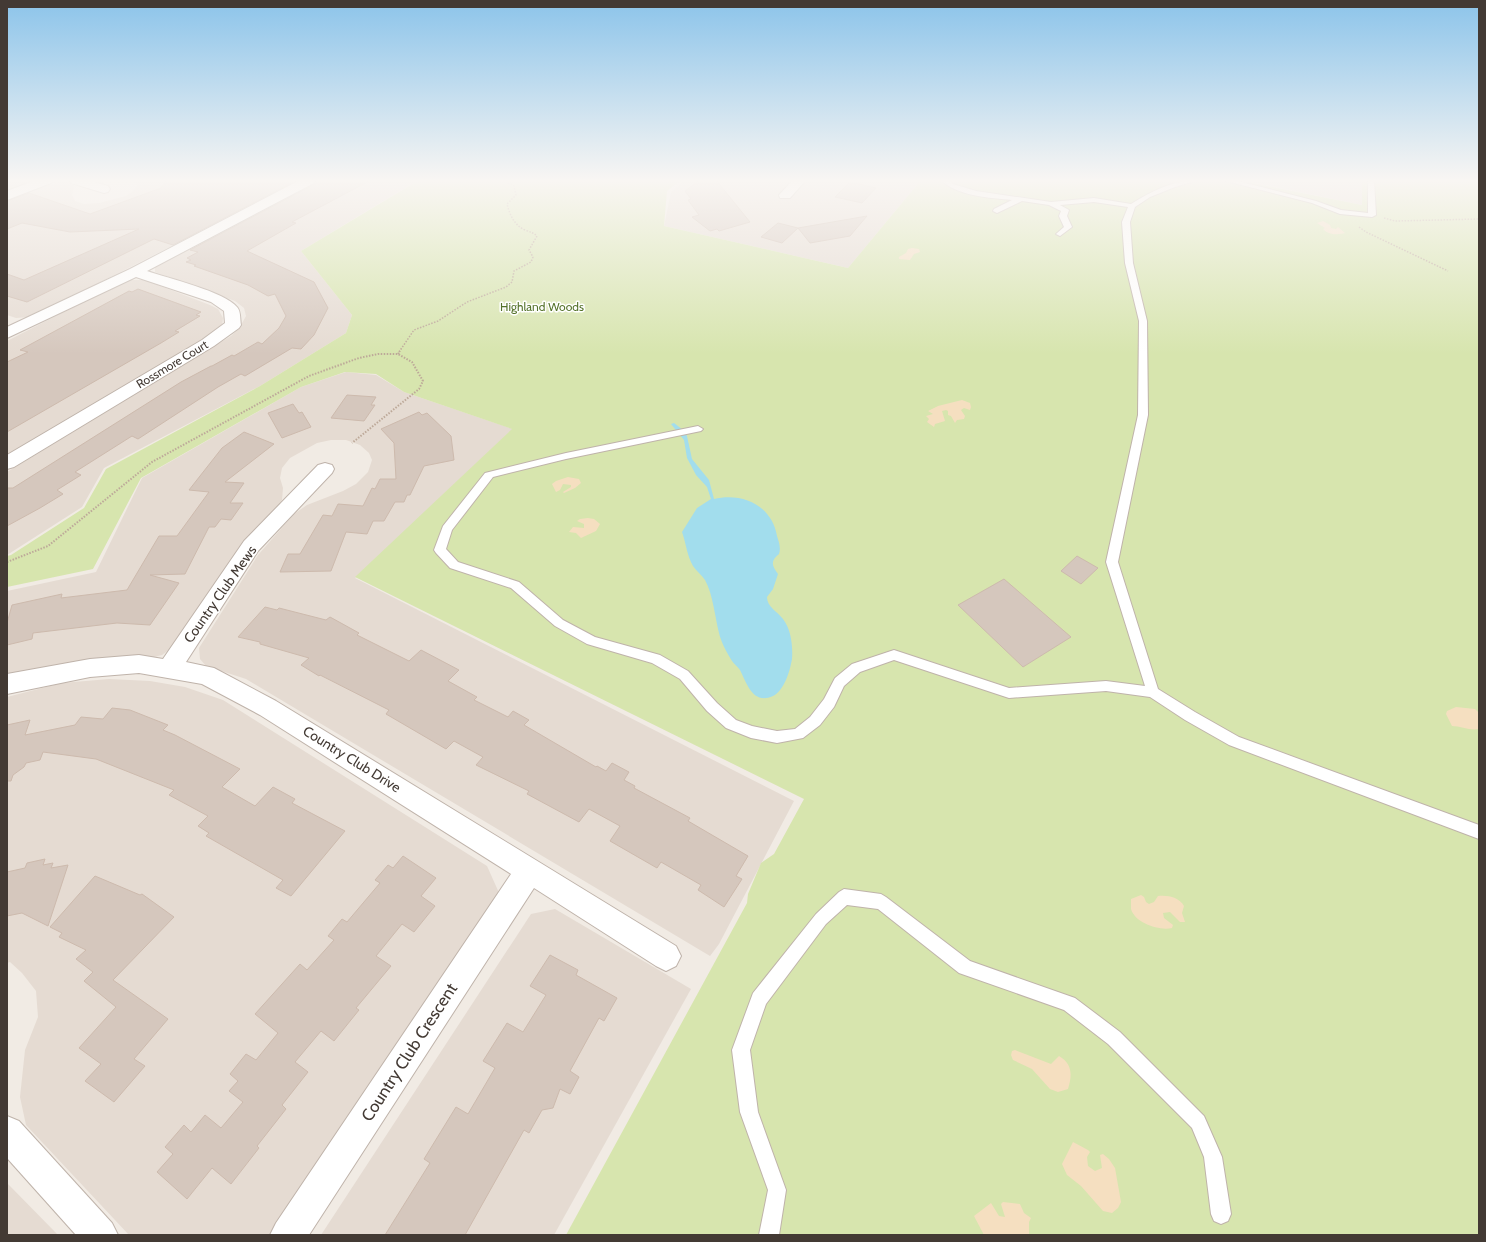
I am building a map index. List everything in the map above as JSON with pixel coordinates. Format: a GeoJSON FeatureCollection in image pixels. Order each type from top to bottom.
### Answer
{"type":"FeatureCollection","features":[{"type":"Feature","properties":{"kind":"street"},"geometry":{"type":"LineString","coordinates":[[10,329],[135,272],[200,238]]}},
{"type":"Feature","properties":{"kind":"street","name":"Rossmore Court"},"geometry":{"type":"LineString","coordinates":[[7,463],[208,343],[233,325],[231,309],[216,299],[135,272]]}},
{"type":"Feature","properties":{"kind":"street","name":"Country Club Mews"},"geometry":{"type":"LineString","coordinates":[[169,669],[251,546],[325,469]]}},
{"type":"Feature","properties":{"kind":"street","name":"Country Club Drive"},"geometry":{"type":"LineString","coordinates":[[7,684],[90,668],[138,664],[206,675],[268,708],[666,956]]}},
{"type":"Feature","properties":{"kind":"street","name":"Country Club Crescent"},"geometry":{"type":"LineString","coordinates":[[288,1235],[530,870]]}},
{"type":"Feature","properties":{"kind":"street"},"geometry":{"type":"LineString","coordinates":[[7,1133],[100,1235]]}},
{"type":"Feature","properties":{"kind":"lane"},"geometry":{"type":"LineString","coordinates":[[1127,238],[1129,263],[1143,321],[1143,415],[1112,562],[1153,692]]}},
{"type":"Feature","properties":{"kind":"lane"},"geometry":{"type":"LineString","coordinates":[[698,430],[544,461],[489,475],[447,529],[440,550],[454,565],[515,585],[559,623],[591,641],[656,659],[684,675],[712,707],[732,724],[751,732],[777,737],[798,734],[815,721],[829,703],[839,682],[856,668],[894,655],[1009,693],[1106,686],[1153,692],[1190,716],[1234,741],[1479,832]]}},
{"type":"Feature","properties":{"kind":"lane"},"geometry":{"type":"LineString","coordinates":[[769,1235],[777,1190],[749,1112],[741,1050],[759,999],[821,919],[844,897],[881,902],[965,967],[1069,1004],[1114,1038],[1198,1122],[1213,1157],[1221,1214]]}},
{"type":"Feature","properties":{"kind":"path"},"geometry":{"type":"LineString","coordinates":[[398,354],[414,330],[438,321],[468,302],[506,288],[512,282],[514,271],[531,262],[533,257],[529,250],[536,238]]}},
{"type":"Feature","properties":{"kind":"path"},"geometry":{"type":"LineString","coordinates":[[1379,238],[1448,271]]}},
{"type":"Feature","properties":{"kind":"path"},"geometry":{"type":"LineString","coordinates":[[7,562],[48,546],[152,462],[309,376],[359,358],[378,354],[398,354],[412,362],[423,381],[419,389],[352,443]]}},
{"type":"Feature","properties":{"kind":"shaded area"},"geometry":{"type":"Polygon","coordinates":[[[7,238],[187,238],[42,312],[29,317],[16,318],[7,315],[7,238]]]}},
{"type":"Feature","properties":{"kind":"shaded area"},"geometry":{"type":"Polygon","coordinates":[[[205,238],[322,238],[301,251],[352,315],[346,333],[260,386],[104,468],[82,507],[7,555],[7,472],[231,336],[240,327],[246,316],[244,308],[235,301],[155,272],[155,267],[160,261],[205,238]]]}},
{"type":"Feature","properties":{"kind":"shaded area"},"geometry":{"type":"Polygon","coordinates":[[[716,238],[873,238],[848,268],[716,238]]]}},
{"type":"Feature","properties":{"kind":"shaded area"},"geometry":{"type":"Polygon","coordinates":[[[129,280],[145,280],[210,305],[218,309],[223,318],[222,326],[211,335],[7,457],[7,341],[120,283],[129,280]]]}},
{"type":"Feature","properties":{"kind":"shaded area"},"geometry":{"type":"Polygon","coordinates":[[[346,372],[376,375],[404,392],[513,429],[355,578],[794,801],[719,944],[710,956],[246,679],[206,666],[200,659],[199,648],[258,555],[294,514],[307,505],[343,491],[356,484],[368,472],[372,460],[369,453],[360,445],[346,440],[331,440],[317,443],[290,458],[282,468],[280,478],[283,488],[282,500],[275,512],[173,647],[162,655],[150,658],[92,659],[53,665],[7,676],[7,591],[96,572],[142,478],[301,387],[346,372]]]}},
{"type":"Feature","properties":{"kind":"shaded area"},"geometry":{"type":"Polygon","coordinates":[[[109,679],[150,681],[185,687],[223,700],[487,866],[500,895],[270,1235],[129,1235],[26,1125],[20,1097],[25,1050],[38,1017],[36,991],[22,973],[10,962],[7,963],[7,697],[62,683],[109,679]]]}},
{"type":"Feature","properties":{"kind":"shaded area"},"geometry":{"type":"Polygon","coordinates":[[[555,909],[691,989],[554,1235],[321,1235],[531,914],[555,909]]]}},
{"type":"Feature","properties":{"kind":"shaded area"},"geometry":{"type":"Polygon","coordinates":[[[7,1183],[58,1235],[7,1235],[7,1183]]]}},
{"type":"Feature","properties":{"kind":"green space","name":"Highland Woods"},"geometry":{"type":"Polygon","coordinates":[[[323,238],[716,238],[848,268],[873,238],[1479,238],[1479,1235],[566,1235],[747,903],[748,894],[761,863],[774,854],[804,799],[355,577],[512,429],[404,392],[376,374],[345,372],[301,387],[141,478],[93,569],[7,587],[7,556],[11,555],[84,508],[106,469],[260,386],[346,333],[352,315],[301,251],[323,238]]]}},
{"type":"Feature","properties":{"kind":"sand"},"geometry":{"type":"Polygon","coordinates":[[[908,249],[919,249],[920,252],[914,254],[910,260],[899,259],[899,257],[906,253],[908,249]]]}},
{"type":"Feature","properties":{"kind":"sand"},"geometry":{"type":"Polygon","coordinates":[[[962,400],[970,403],[971,407],[970,410],[964,408],[961,410],[965,416],[964,419],[957,420],[955,423],[951,416],[948,415],[948,411],[946,410],[942,411],[945,421],[935,424],[934,427],[927,422],[929,419],[926,416],[933,414],[928,411],[938,406],[962,400]]]}},
{"type":"Feature","properties":{"kind":"sand"},"geometry":{"type":"Polygon","coordinates":[[[568,477],[579,479],[581,483],[575,488],[564,493],[563,492],[571,487],[571,485],[563,484],[560,490],[556,492],[552,484],[568,477]]]}},
{"type":"Feature","properties":{"kind":"sand"},"geometry":{"type":"Polygon","coordinates":[[[588,518],[594,519],[600,524],[596,531],[581,538],[576,533],[569,532],[573,527],[584,528],[584,524],[577,521],[588,518]]]}},
{"type":"Feature","properties":{"kind":"sand"},"geometry":{"type":"Polygon","coordinates":[[[1456,707],[1475,709],[1479,713],[1479,729],[1452,726],[1446,714],[1447,711],[1456,707]]]}},
{"type":"Feature","properties":{"kind":"sand"},"geometry":{"type":"Polygon","coordinates":[[[1141,895],[1149,904],[1154,902],[1158,896],[1169,896],[1179,900],[1184,906],[1182,913],[1185,922],[1180,922],[1170,912],[1163,913],[1164,918],[1173,925],[1172,928],[1167,929],[1154,927],[1142,922],[1133,914],[1131,909],[1131,899],[1141,895]]]}},
{"type":"Feature","properties":{"kind":"sand"},"geometry":{"type":"Polygon","coordinates":[[[1015,1050],[1051,1064],[1059,1056],[1064,1059],[1069,1067],[1071,1075],[1068,1089],[1058,1092],[1050,1089],[1032,1069],[1013,1060],[1011,1055],[1012,1051],[1015,1050]]]}},
{"type":"Feature","properties":{"kind":"sand"},"geometry":{"type":"Polygon","coordinates":[[[1073,1142],[1090,1152],[1087,1157],[1088,1166],[1095,1171],[1102,1168],[1100,1155],[1103,1154],[1109,1159],[1115,1168],[1121,1202],[1118,1208],[1112,1213],[1103,1211],[1081,1186],[1067,1175],[1062,1164],[1073,1142]]]}},
{"type":"Feature","properties":{"kind":"sand"},"geometry":{"type":"Polygon","coordinates":[[[1003,1202],[1020,1204],[1024,1213],[1031,1218],[1029,1222],[1029,1235],[984,1235],[974,1216],[991,1203],[999,1216],[1005,1217],[1001,1204],[1003,1202]]]}},
{"type":"Feature","properties":{"kind":"water"},"geometry":{"type":"Polygon","coordinates":[[[674,423],[683,430],[687,436],[692,459],[709,480],[714,499],[725,497],[735,498],[754,504],[763,509],[774,526],[780,550],[779,554],[773,561],[773,564],[778,574],[773,589],[767,597],[767,600],[770,606],[786,623],[792,643],[792,659],[786,680],[780,690],[773,696],[760,698],[752,692],[740,670],[730,658],[720,636],[708,586],[689,558],[682,532],[697,508],[711,499],[707,487],[696,475],[687,458],[684,440],[671,424],[674,423]]]}},
{"type":"Feature","properties":{"kind":"building"},"geometry":{"type":"Polygon","coordinates":[[[119,238],[186,238],[173,245],[154,239],[27,302],[7,296],[7,274],[24,280],[119,238]]]}},
{"type":"Feature","properties":{"kind":"building"},"geometry":{"type":"Polygon","coordinates":[[[213,238],[270,238],[247,251],[314,282],[328,308],[314,335],[301,349],[292,348],[245,376],[241,374],[218,387],[138,439],[132,436],[75,472],[81,475],[57,490],[63,494],[7,526],[7,488],[13,488],[181,382],[232,355],[234,356],[258,342],[262,344],[279,328],[286,316],[275,294],[268,296],[248,285],[186,262],[191,260],[187,258],[198,252],[190,250],[213,238]]]}},
{"type":"Feature","properties":{"kind":"building"},"geometry":{"type":"Polygon","coordinates":[[[764,238],[787,238],[782,243],[764,238]]]}},
{"type":"Feature","properties":{"kind":"building"},"geometry":{"type":"Polygon","coordinates":[[[806,238],[839,238],[810,243],[806,238]]]}},
{"type":"Feature","properties":{"kind":"building"},"geometry":{"type":"Polygon","coordinates":[[[138,289],[201,312],[196,315],[200,316],[175,331],[179,332],[161,343],[7,432],[7,362],[28,352],[20,350],[129,291],[132,292],[138,289]]]}},
{"type":"Feature","properties":{"kind":"building"},"geometry":{"type":"Polygon","coordinates":[[[347,395],[376,397],[371,405],[375,405],[364,421],[331,418],[347,395]]]}},
{"type":"Feature","properties":{"kind":"building"},"geometry":{"type":"Polygon","coordinates":[[[293,404],[299,413],[302,412],[311,427],[282,438],[268,413],[293,404]]]}},
{"type":"Feature","properties":{"kind":"building"},"geometry":{"type":"Polygon","coordinates":[[[419,412],[422,415],[427,413],[451,436],[454,460],[424,466],[410,495],[407,495],[404,502],[395,502],[384,521],[373,521],[367,534],[346,532],[331,571],[280,572],[288,554],[300,554],[323,515],[332,516],[338,504],[363,506],[372,488],[375,489],[380,479],[396,479],[394,443],[381,429],[419,412]]]}},
{"type":"Feature","properties":{"kind":"building"},"geometry":{"type":"Polygon","coordinates":[[[244,432],[274,444],[225,482],[244,483],[230,503],[243,503],[231,520],[221,519],[215,527],[209,527],[185,574],[150,575],[179,583],[150,625],[117,623],[33,633],[32,639],[7,645],[7,623],[12,605],[62,594],[61,598],[127,590],[159,536],[177,536],[209,492],[189,490],[222,448],[244,432]]]}},
{"type":"Feature","properties":{"kind":"building"},"geometry":{"type":"Polygon","coordinates":[[[1077,556],[1098,568],[1081,584],[1061,571],[1077,556]]]}},
{"type":"Feature","properties":{"kind":"building"},"geometry":{"type":"Polygon","coordinates":[[[1004,579],[1071,637],[1023,667],[958,605],[1004,579]]]}},
{"type":"Feature","properties":{"kind":"building"},"geometry":{"type":"Polygon","coordinates":[[[265,607],[277,610],[279,608],[326,620],[330,617],[359,633],[357,635],[409,661],[421,650],[459,670],[448,681],[477,697],[474,700],[508,717],[513,711],[529,720],[524,725],[596,767],[597,766],[606,771],[612,763],[629,772],[624,780],[635,786],[634,788],[690,818],[688,821],[748,856],[736,876],[742,879],[724,907],[698,890],[701,885],[661,862],[657,868],[610,841],[620,826],[589,809],[579,822],[527,794],[529,791],[476,765],[483,757],[454,741],[446,749],[386,714],[389,710],[320,675],[319,676],[301,665],[309,658],[260,644],[260,642],[238,637],[265,607]]]}},
{"type":"Feature","properties":{"kind":"building"},"geometry":{"type":"Polygon","coordinates":[[[112,708],[130,710],[168,725],[163,730],[240,769],[222,787],[255,806],[273,787],[295,799],[292,803],[345,831],[291,896],[276,888],[283,880],[206,836],[209,833],[198,826],[208,816],[169,795],[174,790],[96,759],[43,752],[40,760],[26,763],[24,767],[13,775],[11,781],[7,781],[7,725],[30,720],[25,735],[75,725],[81,717],[103,719],[112,708]]]}},
{"type":"Feature","properties":{"kind":"building"},"geometry":{"type":"Polygon","coordinates":[[[403,856],[436,878],[421,896],[435,906],[414,932],[402,924],[376,956],[391,966],[356,1008],[359,1010],[334,1041],[321,1031],[295,1062],[308,1072],[282,1105],[286,1109],[257,1146],[259,1148],[231,1184],[212,1168],[187,1199],[157,1172],[173,1154],[165,1147],[184,1125],[191,1132],[205,1115],[221,1128],[243,1102],[229,1091],[238,1081],[230,1074],[246,1054],[256,1060],[278,1033],[255,1014],[300,964],[307,970],[334,940],[328,936],[342,919],[347,922],[380,883],[375,880],[388,865],[393,868],[403,856]]]}},
{"type":"Feature","properties":{"kind":"building"},"geometry":{"type":"Polygon","coordinates":[[[45,859],[43,865],[53,863],[51,868],[68,865],[48,926],[22,913],[7,916],[7,872],[25,868],[27,863],[45,859]]]}},
{"type":"Feature","properties":{"kind":"building"},"geometry":{"type":"Polygon","coordinates":[[[95,876],[140,895],[142,894],[174,917],[113,980],[168,1019],[134,1059],[145,1066],[114,1102],[85,1081],[101,1064],[79,1048],[116,1007],[84,981],[93,972],[76,959],[86,950],[59,937],[62,933],[50,927],[95,876]]]}},
{"type":"Feature","properties":{"kind":"building"},"geometry":{"type":"Polygon","coordinates":[[[550,955],[578,970],[576,975],[617,998],[604,1021],[599,1018],[570,1071],[579,1077],[570,1094],[560,1089],[553,1108],[542,1110],[529,1133],[524,1130],[465,1235],[385,1235],[430,1163],[424,1159],[456,1107],[468,1114],[495,1068],[483,1061],[507,1023],[523,1032],[546,995],[530,986],[550,955]]]}}]}
